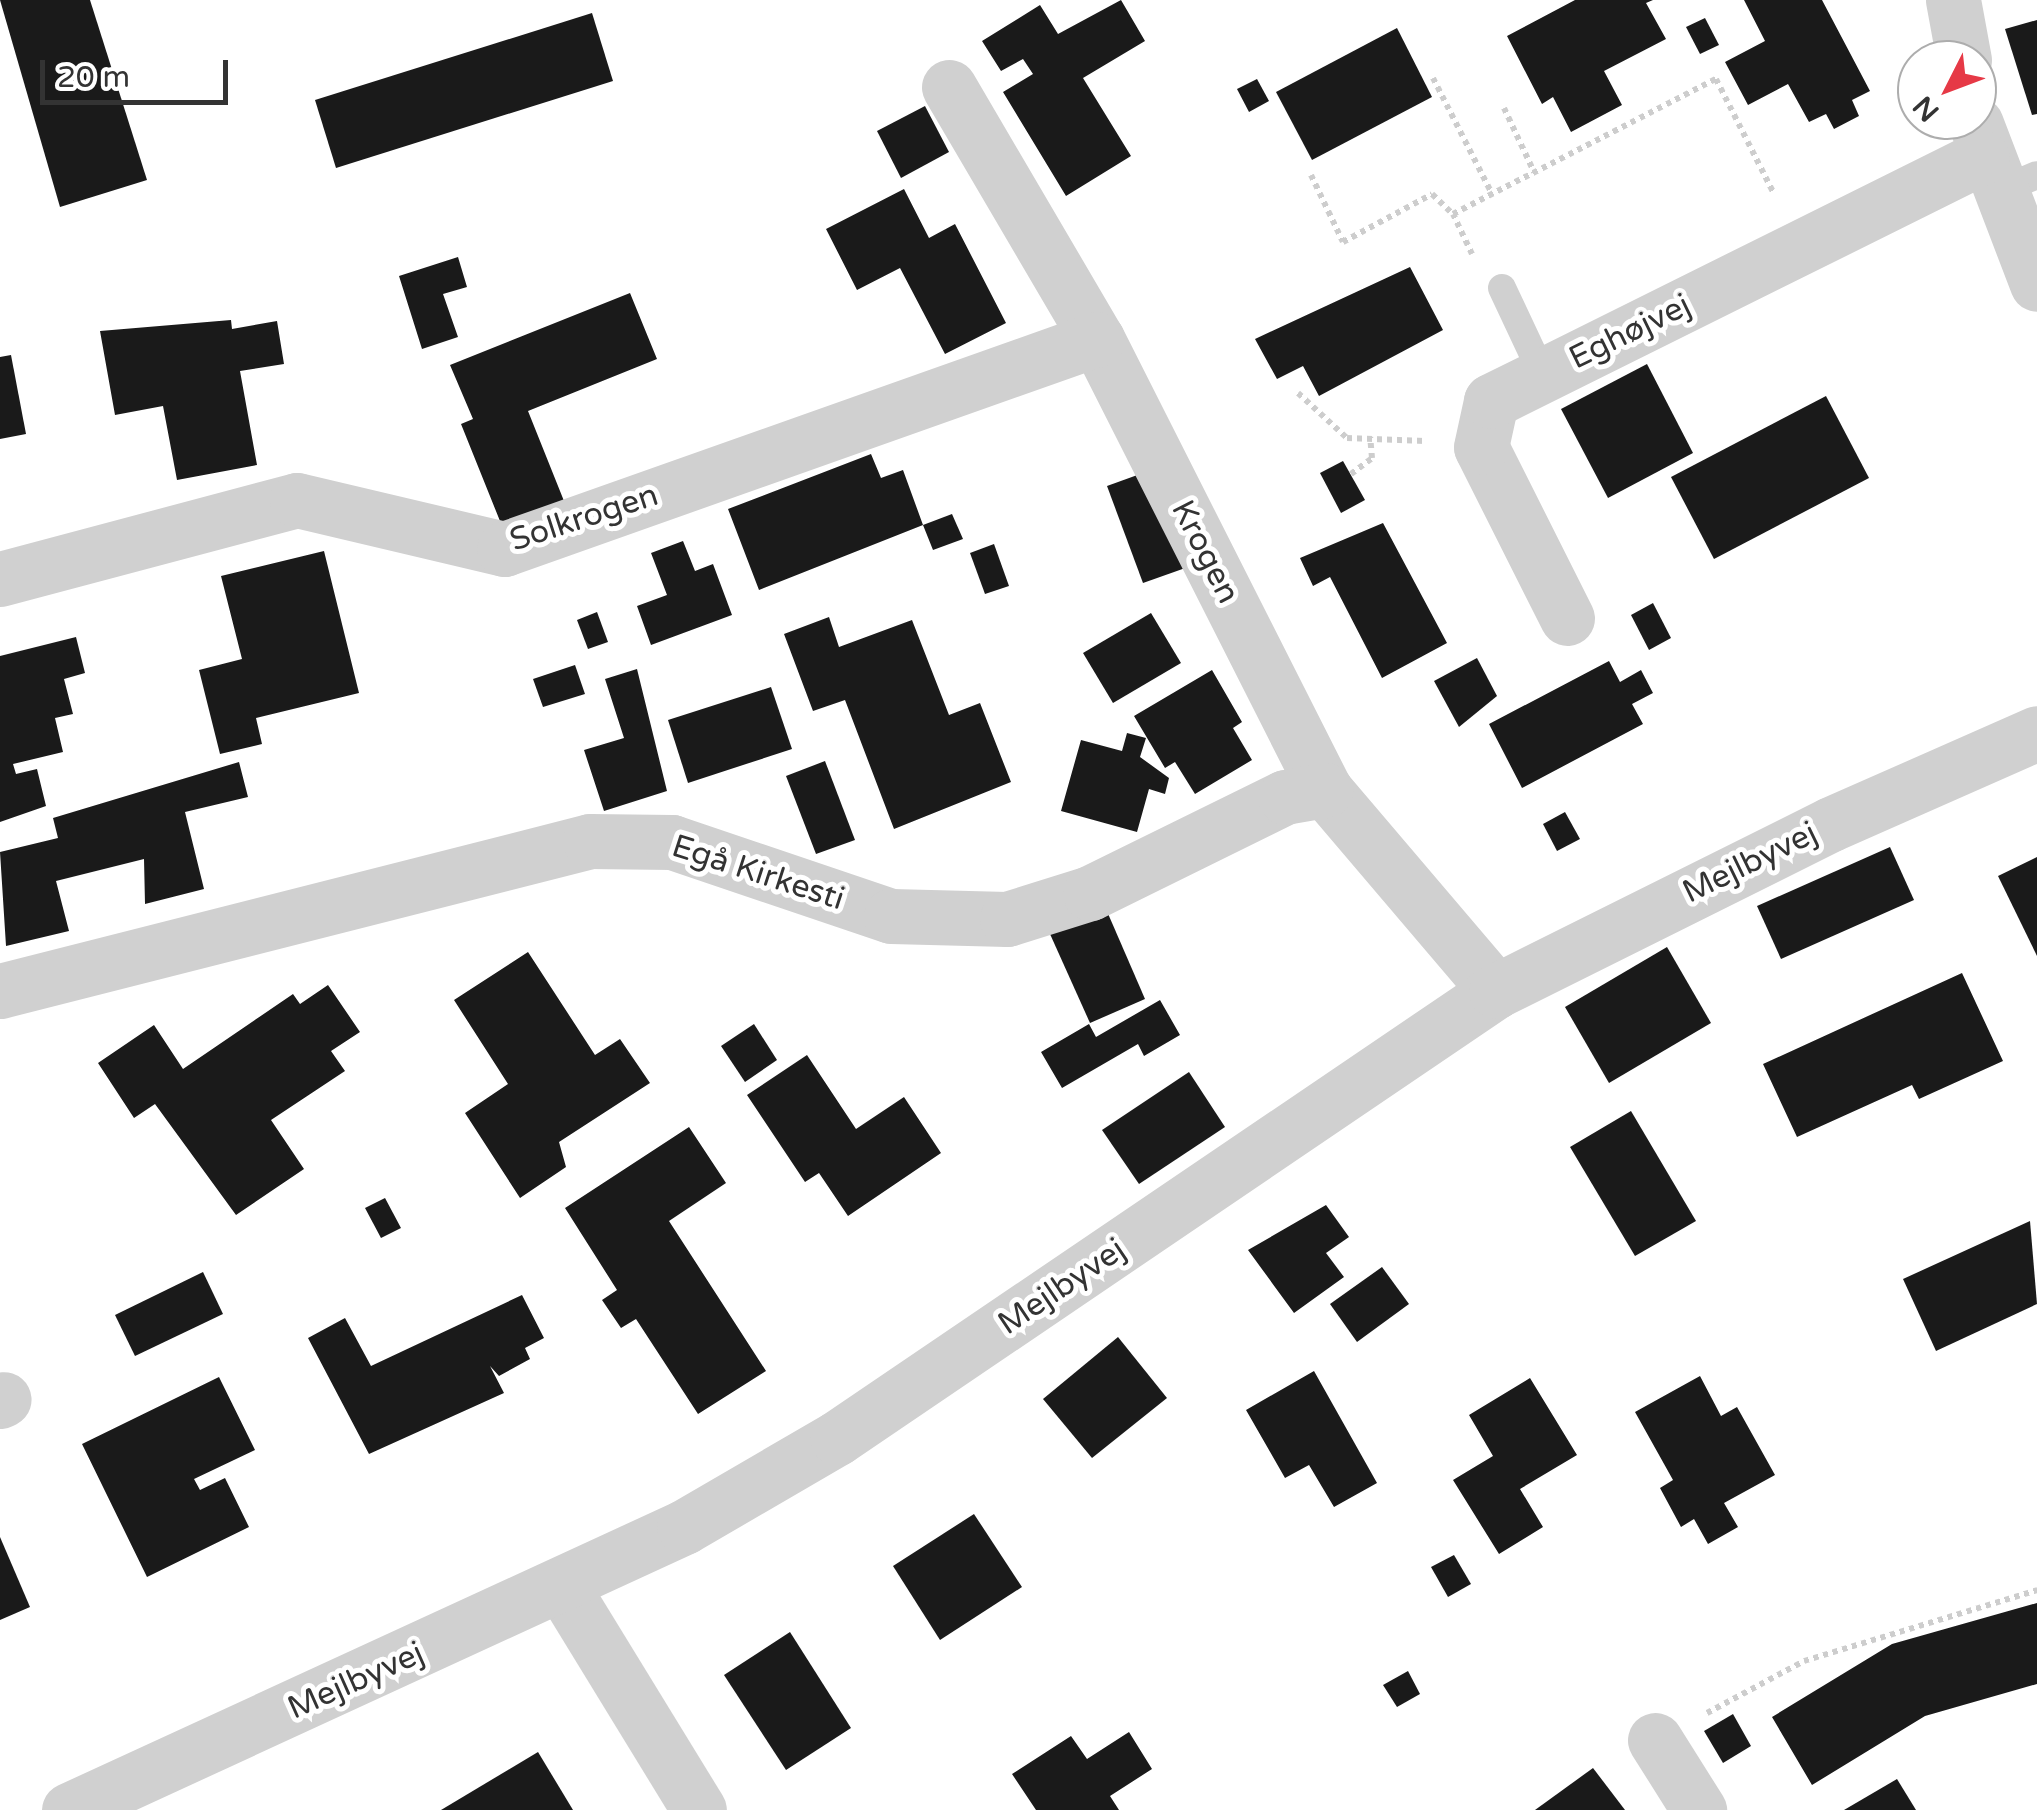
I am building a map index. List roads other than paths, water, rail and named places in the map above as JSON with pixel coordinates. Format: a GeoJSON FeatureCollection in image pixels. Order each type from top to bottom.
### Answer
{"type":"FeatureCollection","features":[{"type":"Feature","properties":{"kind":"street"},"geometry":{"type":"LineString","coordinates":[[1953,0],[1960,40]]}},
{"type":"Feature","properties":{"kind":"street","name":"Krogen"},"geometry":{"type":"LineString","coordinates":[[949,88],[1097,340],[1325,790],[1496,991]]}},
{"type":"Feature","properties":{"kind":"street","name":"Eghøjvej"},"geometry":{"type":"LineString","coordinates":[[1567,618],[1481,448],[1491,401],[1801,247],[1998,161],[2037,284]]}},
{"type":"Feature","properties":{"kind":"street","name":"Solkrogen"},"geometry":{"type":"LineString","coordinates":[[0,578],[297,500],[504,549],[1097,340]]}},
{"type":"Feature","properties":{"kind":"street","name":"Mejlbyvej"},"geometry":{"type":"LineString","coordinates":[[69,1810],[562,1588],[837,1438],[1496,991],[1831,824],[2037,733]]}},
{"type":"Feature","properties":{"kind":"street","name":"Egå Kirkesti"},"geometry":{"type":"LineString","coordinates":[[0,991],[590,842],[672,842],[892,916],[1007,919],[1090,893],[1285,797],[1325,790]]}},
{"type":"Feature","properties":{"kind":"street"},"geometry":{"type":"LineString","coordinates":[[562,1588],[699,1810]]}},
{"type":"Feature","properties":{"kind":"street"},"geometry":{"type":"LineString","coordinates":[[1654,1740],[1698,1810]]}},
{"type":"Feature","properties":{"kind":"lane"},"geometry":{"type":"LineString","coordinates":[[1502,288],[1544,374]]}}]}
